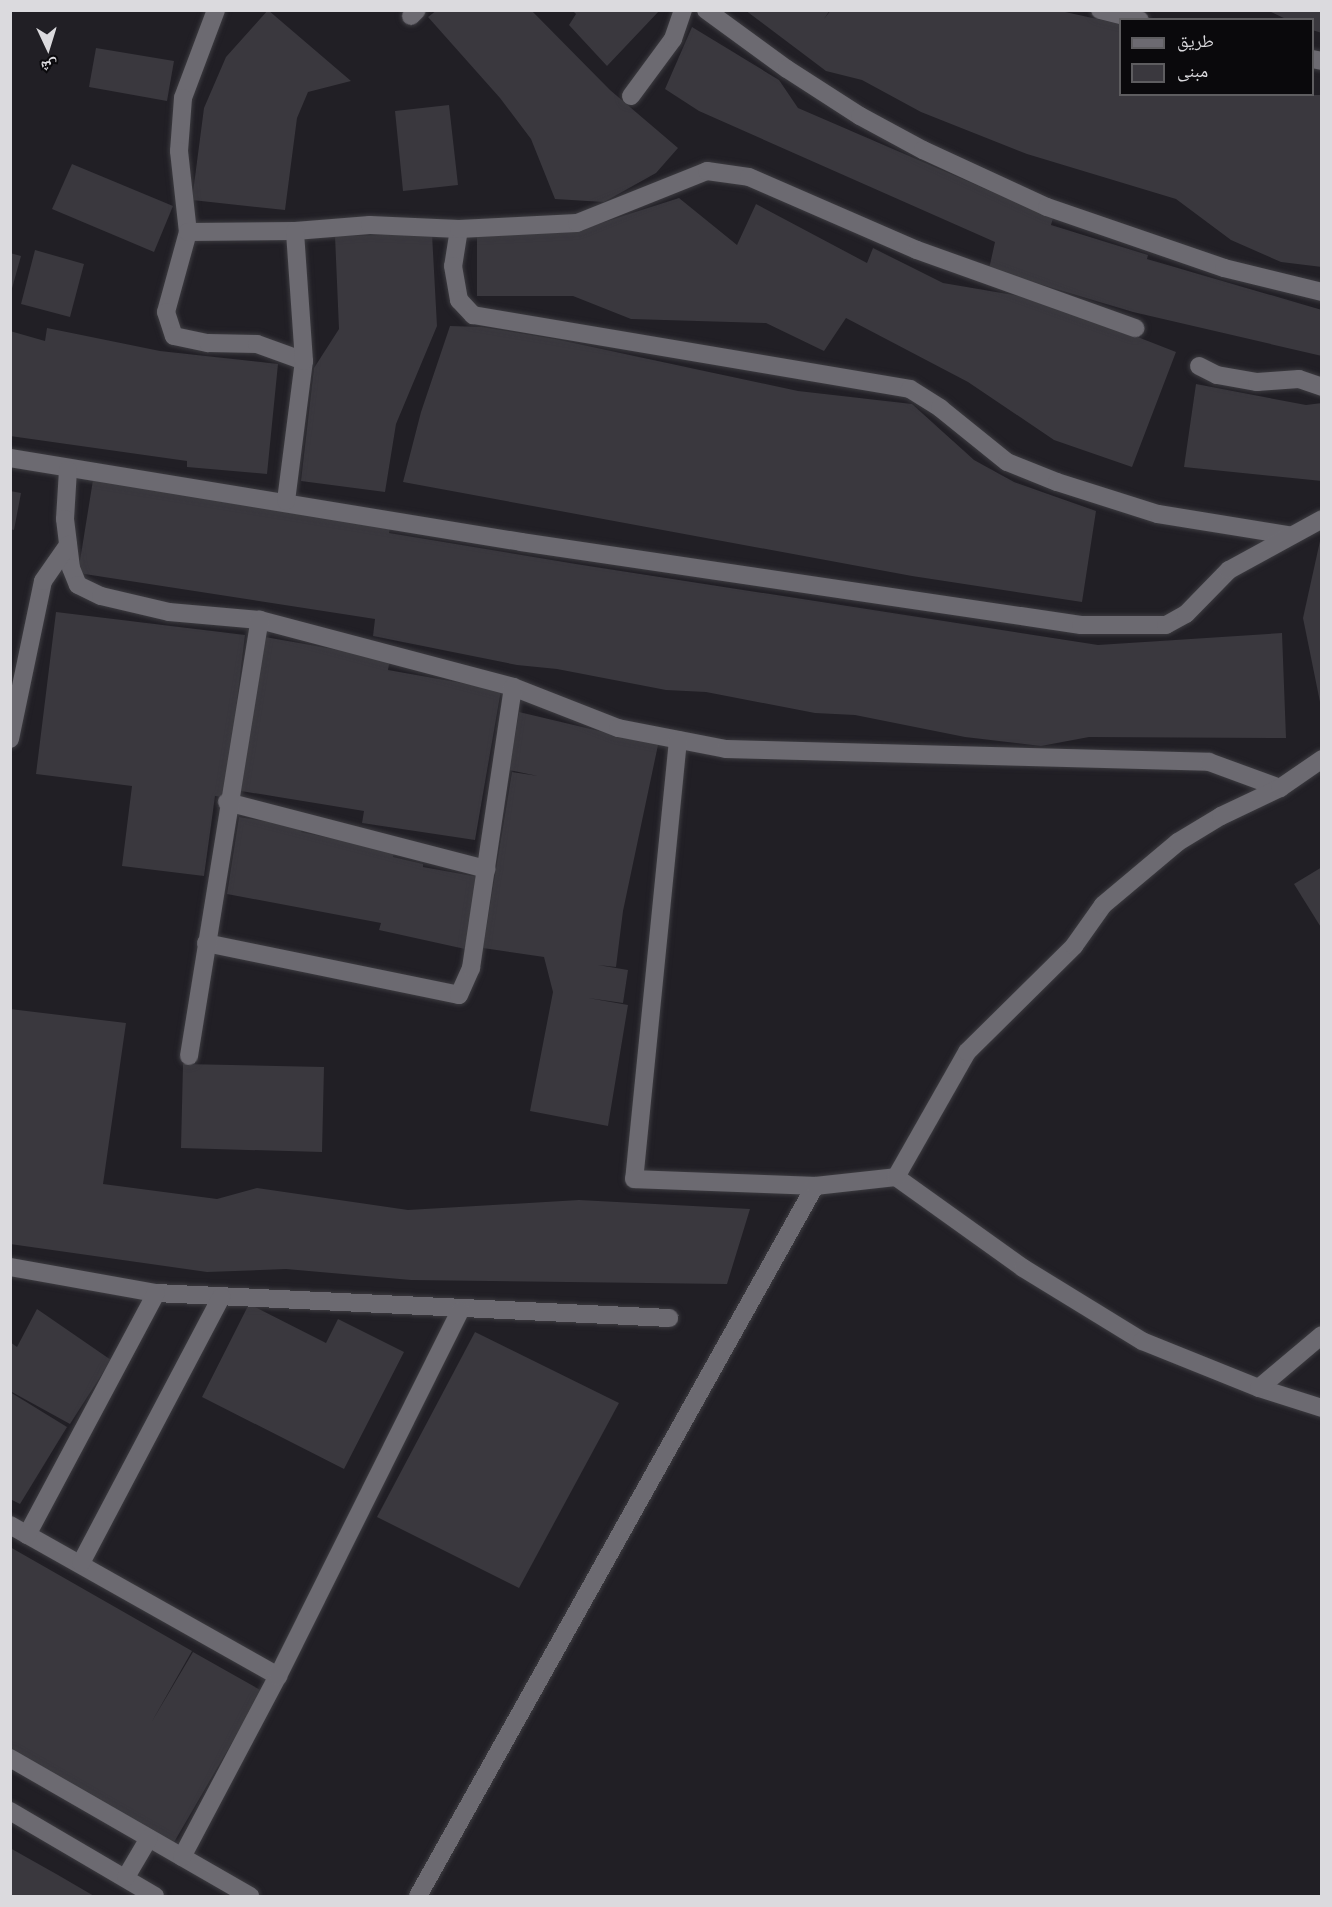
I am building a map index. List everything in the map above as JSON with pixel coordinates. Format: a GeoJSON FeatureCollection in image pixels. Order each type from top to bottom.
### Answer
{"type":"FeatureCollection","features":[{"type":"Feature","properties":{"kind":"street"},"geometry":{"type":"LineString","coordinates":[[216,10],[183,98],[179,152],[188,232],[166,312],[174,336],[208,344],[257,344],[304,361]]}},
{"type":"Feature","properties":{"kind":"street"},"geometry":{"type":"LineString","coordinates":[[631,96],[673,39],[683,10]]}},
{"type":"Feature","properties":{"kind":"street"},"geometry":{"type":"LineString","coordinates":[[706,10],[805,81],[923,150],[1047,207],[1224,268],[1322,292]]}},
{"type":"Feature","properties":{"kind":"street"},"geometry":{"type":"LineString","coordinates":[[1100,10],[1132,18]]}},
{"type":"Feature","properties":{"kind":"street"},"geometry":{"type":"LineString","coordinates":[[188,232],[295,231],[370,225],[459,229],[577,223],[707,171],[749,177],[917,250],[1135,328]]}},
{"type":"Feature","properties":{"kind":"street"},"geometry":{"type":"LineString","coordinates":[[459,229],[453,266],[459,300],[473,315],[756,360],[910,389],[940,408],[1007,462],[1057,482],[1158,514],[1288,535]]}},
{"type":"Feature","properties":{"kind":"street"},"geometry":{"type":"LineString","coordinates":[[286,501],[304,361],[295,231]]}},
{"type":"Feature","properties":{"kind":"street"},"geometry":{"type":"LineString","coordinates":[[1199,366],[1217,375],[1257,382],[1299,379],[1322,387]]}},
{"type":"Feature","properties":{"kind":"street"},"geometry":{"type":"LineString","coordinates":[[10,458],[68,470],[100,471],[521,542],[1081,626],[1166,625],[1186,614],[1229,570],[1288,535],[1322,519]]}},
{"type":"Feature","properties":{"kind":"street"},"geometry":{"type":"LineString","coordinates":[[68,470],[68,545],[78,585],[88,592],[169,612],[260,620],[513,687],[618,728],[726,749],[1209,762],[1280,788]]}},
{"type":"Feature","properties":{"kind":"street"},"geometry":{"type":"LineString","coordinates":[[10,739],[43,581],[68,545]]}},
{"type":"Feature","properties":{"kind":"street"},"geometry":{"type":"LineString","coordinates":[[189,1056],[227,802],[260,620]]}},
{"type":"Feature","properties":{"kind":"street"},"geometry":{"type":"LineString","coordinates":[[206,943],[459,995],[471,968],[513,687]]}},
{"type":"Feature","properties":{"kind":"street"},"geometry":{"type":"LineString","coordinates":[[678,740],[634,1179],[815,1186],[896,1177],[1023,1268],[1142,1341],[1259,1388],[1322,1408]]}},
{"type":"Feature","properties":{"kind":"street"},"geometry":{"type":"LineString","coordinates":[[896,1177],[967,1052],[1074,946],[1102,905],[1178,842],[1221,816],[1280,788],[1322,759]]}},
{"type":"Feature","properties":{"kind":"street"},"geometry":{"type":"LineString","coordinates":[[227,802],[486,869]]}},
{"type":"Feature","properties":{"kind":"street"},"geometry":{"type":"LineString","coordinates":[[418,1896],[815,1186]]}},
{"type":"Feature","properties":{"kind":"street"},"geometry":{"type":"LineString","coordinates":[[10,1267],[156,1293],[460,1311],[669,1318]]}},
{"type":"Feature","properties":{"kind":"street"},"geometry":{"type":"LineString","coordinates":[[27,1535],[156,1293]]}},
{"type":"Feature","properties":{"kind":"street"},"geometry":{"type":"LineString","coordinates":[[81,1563],[221,1297]]}},
{"type":"Feature","properties":{"kind":"street"},"geometry":{"type":"LineString","coordinates":[[182,1857],[278,1676],[460,1311]]}},
{"type":"Feature","properties":{"kind":"street"},"geometry":{"type":"LineString","coordinates":[[1259,1388],[1322,1335]]}},
{"type":"Feature","properties":{"kind":"street"},"geometry":{"type":"LineString","coordinates":[[10,1525],[278,1676]]}},
{"type":"Feature","properties":{"kind":"street"},"geometry":{"type":"LineString","coordinates":[[10,1758],[250,1896]]}},
{"type":"Feature","properties":{"kind":"street"},"geometry":{"type":"LineString","coordinates":[[10,1810],[155,1896]]}},
{"type":"Feature","properties":{"kind":"street"},"geometry":{"type":"LineString","coordinates":[[126,1877],[149,1838]]}},
{"type":"Feature","properties":{"kind":"building"},"geometry":{"type":"Polygon","coordinates":[[[268,10],[351,81],[308,92],[297,118],[285,210],[192,200],[204,108],[226,57],[268,10]]]}},
{"type":"Feature","properties":{"kind":"building"},"geometry":{"type":"Polygon","coordinates":[[[437,10],[531,10],[610,90],[678,148],[656,173],[604,202],[555,199],[531,139],[500,98],[428,17],[437,10]]]}},
{"type":"Feature","properties":{"kind":"building"},"geometry":{"type":"Polygon","coordinates":[[[572,10],[660,10],[607,66],[569,25],[576,14],[572,10]]]}},
{"type":"Feature","properties":{"kind":"building"},"geometry":{"type":"Polygon","coordinates":[[[745,10],[830,10],[824,19],[831,10],[1056,10],[1119,24],[1119,96],[1322,95],[1322,267],[1281,262],[1231,240],[1176,199],[1027,154],[921,112],[862,80],[826,71],[745,10]]]}},
{"type":"Feature","properties":{"kind":"building"},"geometry":{"type":"Polygon","coordinates":[[[1267,10],[1322,10],[1322,33],[1314,31],[1314,18],[1284,18],[1267,10]]]}},
{"type":"Feature","properties":{"kind":"building"},"geometry":{"type":"Polygon","coordinates":[[[692,27],[779,80],[798,108],[1053,218],[1051,225],[1148,255],[1147,259],[1322,310],[1322,356],[1133,312],[989,269],[995,242],[699,111],[665,89],[692,27]]]}},
{"type":"Feature","properties":{"kind":"building"},"geometry":{"type":"Polygon","coordinates":[[[96,48],[174,61],[167,101],[89,87],[96,48]]]}},
{"type":"Feature","properties":{"kind":"building"},"geometry":{"type":"Polygon","coordinates":[[[449,105],[458,185],[403,191],[395,111],[449,105]]]}},
{"type":"Feature","properties":{"kind":"building"},"geometry":{"type":"Polygon","coordinates":[[[72,164],[173,206],[154,252],[52,209],[72,164]]]}},
{"type":"Feature","properties":{"kind":"building"},"geometry":{"type":"Polygon","coordinates":[[[679,198],[737,245],[756,204],[867,263],[873,248],[943,283],[1043,300],[1176,352],[1132,467],[1054,440],[968,382],[846,318],[824,351],[766,323],[631,319],[573,296],[477,296],[477,232],[573,232],[679,198]]]}},
{"type":"Feature","properties":{"kind":"building"},"geometry":{"type":"Polygon","coordinates":[[[432,234],[437,326],[396,424],[385,492],[301,481],[314,368],[339,329],[335,236],[432,234]]]}},
{"type":"Feature","properties":{"kind":"building"},"geometry":{"type":"Polygon","coordinates":[[[35,250],[84,264],[70,317],[21,304],[35,250]]]}},
{"type":"Feature","properties":{"kind":"building"},"geometry":{"type":"Polygon","coordinates":[[[10,253],[21,256],[11,292],[10,291],[10,253]]]}},
{"type":"Feature","properties":{"kind":"building"},"geometry":{"type":"Polygon","coordinates":[[[450,326],[482,327],[555,339],[798,391],[912,404],[974,460],[1014,482],[1096,511],[1082,602],[912,576],[403,482],[421,412],[450,326]]]}},
{"type":"Feature","properties":{"kind":"building"},"geometry":{"type":"Polygon","coordinates":[[[47,328],[160,351],[278,364],[267,474],[187,467],[187,461],[10,436],[10,331],[45,341],[47,328]]]}},
{"type":"Feature","properties":{"kind":"building"},"geometry":{"type":"Polygon","coordinates":[[[1196,384],[1306,405],[1322,403],[1322,481],[1184,467],[1196,384]]]}},
{"type":"Feature","properties":{"kind":"building"},"geometry":{"type":"Polygon","coordinates":[[[93,480],[390,525],[389,533],[576,564],[1098,645],[1282,633],[1286,738],[1089,737],[1041,746],[965,737],[855,715],[815,713],[706,692],[666,690],[557,669],[517,665],[373,636],[375,619],[78,573],[93,480]]]}},
{"type":"Feature","properties":{"kind":"building"},"geometry":{"type":"Polygon","coordinates":[[[10,491],[21,493],[14,530],[10,529],[10,491]]]}},
{"type":"Feature","properties":{"kind":"building"},"geometry":{"type":"Polygon","coordinates":[[[1322,532],[1322,702],[1320,702],[1303,618],[1322,532]]]}},
{"type":"Feature","properties":{"kind":"building"},"geometry":{"type":"Polygon","coordinates":[[[56,612],[245,635],[230,757],[223,797],[215,796],[204,876],[122,866],[132,786],[36,774],[56,612]]]}},
{"type":"Feature","properties":{"kind":"building"},"geometry":{"type":"Polygon","coordinates":[[[265,637],[390,659],[388,670],[501,690],[475,840],[362,823],[364,811],[241,791],[265,637]]]}},
{"type":"Feature","properties":{"kind":"building"},"geometry":{"type":"Polygon","coordinates":[[[519,712],[658,745],[623,911],[616,967],[598,965],[628,970],[623,1003],[588,998],[628,1005],[608,1126],[530,1111],[553,992],[544,957],[483,948],[512,772],[538,776],[509,770],[519,712]]]}},
{"type":"Feature","properties":{"kind":"building"},"geometry":{"type":"Polygon","coordinates":[[[239,817],[302,827],[301,832],[394,851],[393,857],[423,864],[423,867],[478,877],[465,949],[379,930],[381,923],[227,894],[239,817]]]}},
{"type":"Feature","properties":{"kind":"building"},"geometry":{"type":"Polygon","coordinates":[[[1322,867],[1322,929],[1294,884],[1322,867]]]}},
{"type":"Feature","properties":{"kind":"building"},"geometry":{"type":"Polygon","coordinates":[[[10,1009],[126,1023],[103,1184],[217,1199],[257,1188],[408,1210],[579,1200],[750,1209],[727,1284],[411,1280],[286,1269],[207,1272],[10,1244],[10,1009]]]}},
{"type":"Feature","properties":{"kind":"building"},"geometry":{"type":"Polygon","coordinates":[[[183,1064],[324,1067],[322,1152],[181,1148],[183,1064]]]}},
{"type":"Feature","properties":{"kind":"building"},"geometry":{"type":"Polygon","coordinates":[[[249,1304],[326,1343],[338,1319],[404,1352],[344,1469],[202,1397],[249,1304]]]}},
{"type":"Feature","properties":{"kind":"building"},"geometry":{"type":"Polygon","coordinates":[[[37,1309],[111,1360],[70,1424],[10,1391],[10,1342],[17,1347],[37,1309]]]}},
{"type":"Feature","properties":{"kind":"building"},"geometry":{"type":"Polygon","coordinates":[[[475,1332],[619,1403],[519,1588],[377,1517],[475,1332]]]}},
{"type":"Feature","properties":{"kind":"building"},"geometry":{"type":"Polygon","coordinates":[[[10,1392],[67,1427],[20,1504],[10,1499],[10,1392]]]}},
{"type":"Feature","properties":{"kind":"building"},"geometry":{"type":"Polygon","coordinates":[[[10,1547],[192,1651],[151,1723],[193,1652],[262,1691],[173,1844],[10,1750],[10,1547]]]}},
{"type":"Feature","properties":{"kind":"building"},"geometry":{"type":"Polygon","coordinates":[[[10,1848],[58,1875],[94,1896],[10,1896],[10,1848]]]}}]}
